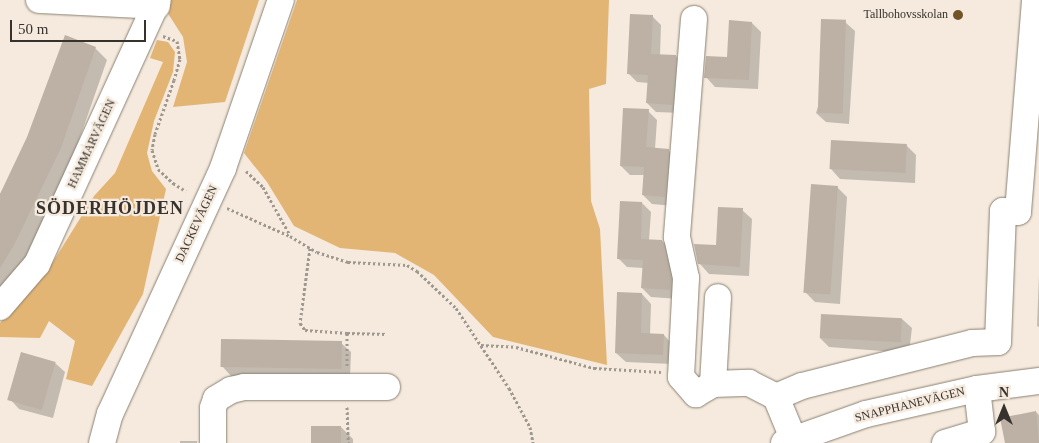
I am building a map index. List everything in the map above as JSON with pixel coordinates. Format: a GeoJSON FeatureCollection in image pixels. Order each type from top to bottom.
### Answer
{"type":"FeatureCollection","features":[{"type":"Feature","properties":{"kind":"street"},"geometry":{"type":"LineString","coordinates":[[38,0],[157,3]]}},
{"type":"Feature","properties":{"kind":"street","name":"DACKEVÄGEN"},"geometry":{"type":"LineString","coordinates":[[102,443],[110,414],[222,168],[281,0]]}},
{"type":"Feature","properties":{"kind":"street"},"geometry":{"type":"LineString","coordinates":[[945,443],[982,432],[986,387],[998,342],[1004,211],[1018,212],[1035,0]]}},
{"type":"Feature","properties":{"kind":"street","name":"HAMMARVÄGEN"},"geometry":{"type":"LineString","coordinates":[[0,307],[37,264],[157,3]]}},
{"type":"Feature","properties":{"kind":"street"},"geometry":{"type":"LineString","coordinates":[[694,19],[689,168],[677,237],[686,278],[681,377],[696,394],[713,384],[749,382],[776,398],[789,441]]}},
{"type":"Feature","properties":{"kind":"street"},"geometry":{"type":"LineString","coordinates":[[713,384],[718,298]]}},
{"type":"Feature","properties":{"kind":"street"},"geometry":{"type":"LineString","coordinates":[[776,398],[802,386],[972,343],[998,342]]}},
{"type":"Feature","properties":{"kind":"street","name":"SNAPPHANEVÄGEN"},"geometry":{"type":"LineString","coordinates":[[789,441],[866,414],[986,387],[1039,381]]}},
{"type":"Feature","properties":{"kind":"street"},"geometry":{"type":"LineString","coordinates":[[213,443],[213,408],[216,399],[231,390],[244,387],[387,387]]}},
{"type":"Feature","properties":{"kind":"path"},"geometry":{"type":"LineString","coordinates":[[145,30],[177,40],[180,58],[155,134],[152,150],[158,168],[173,183],[186,191]]}},
{"type":"Feature","properties":{"kind":"path"},"geometry":{"type":"LineString","coordinates":[[241,166],[263,187],[290,236]]}},
{"type":"Feature","properties":{"kind":"path"},"geometry":{"type":"LineString","coordinates":[[224,207],[290,236],[317,252],[348,262],[407,265],[418,271],[456,308],[509,388],[530,427],[533,443]]}},
{"type":"Feature","properties":{"kind":"path"},"geometry":{"type":"LineString","coordinates":[[310,248],[300,323],[305,330],[347,334],[387,334]]}},
{"type":"Feature","properties":{"kind":"path"},"geometry":{"type":"LineString","coordinates":[[347,334],[348,443]]}},
{"type":"Feature","properties":{"kind":"path"},"geometry":{"type":"LineString","coordinates":[[480,345],[516,347],[594,368],[681,374]]}},
{"type":"Feature","properties":{"kind":"shaded area"},"geometry":{"type":"Polygon","coordinates":[[[170,0],[259,0],[225,102],[173,107],[187,62],[183,37],[167,12],[170,0]]]}},
{"type":"Feature","properties":{"kind":"shaded area"},"geometry":{"type":"Polygon","coordinates":[[[297,0],[609,0],[606,84],[589,89],[591,201],[600,229],[607,365],[493,337],[434,275],[395,253],[340,248],[294,226],[267,182],[244,153],[297,0]]]}},
{"type":"Feature","properties":{"kind":"shaded area"},"geometry":{"type":"Polygon","coordinates":[[[157,40],[168,42],[175,52],[173,72],[154,121],[147,153],[152,171],[166,189],[143,294],[92,386],[66,379],[75,341],[49,321],[40,338],[0,337],[0,323],[48,270],[94,196],[115,173],[163,62],[150,58],[157,40]]]}},
{"type":"Feature","properties":{"kind":"building"},"geometry":{"type":"Polygon","coordinates":[[[630,14],[653,15],[651,54],[676,55],[672,105],[646,103],[648,75],[627,74],[630,14]]]}},
{"type":"Feature","properties":{"kind":"building"},"geometry":{"type":"Polygon","coordinates":[[[821,19],[846,20],[843,114],[818,113],[821,19]]]}},
{"type":"Feature","properties":{"kind":"building"},"geometry":{"type":"Polygon","coordinates":[[[729,20],[752,22],[749,80],[704,78],[706,56],[727,57],[729,20]]]}},
{"type":"Feature","properties":{"kind":"building"},"geometry":{"type":"Polygon","coordinates":[[[65,35],[96,47],[61,148],[14,245],[0,268],[0,194],[27,137],[65,35]]]}},
{"type":"Feature","properties":{"kind":"building"},"geometry":{"type":"Polygon","coordinates":[[[623,108],[649,109],[646,147],[669,149],[665,197],[642,195],[644,167],[620,166],[623,108]]]}},
{"type":"Feature","properties":{"kind":"building"},"geometry":{"type":"Polygon","coordinates":[[[831,140],[907,144],[905,173],[829,169],[831,140]]]}},
{"type":"Feature","properties":{"kind":"building"},"geometry":{"type":"Polygon","coordinates":[[[811,184],[838,186],[830,295],[803,293],[811,184]]]}},
{"type":"Feature","properties":{"kind":"building"},"geometry":{"type":"Polygon","coordinates":[[[620,201],[642,202],[641,239],[662,240],[671,279],[670,290],[641,288],[643,260],[617,259],[620,201]]]}},
{"type":"Feature","properties":{"kind":"building"},"geometry":{"type":"Polygon","coordinates":[[[718,207],[743,208],[740,267],[698,264],[694,244],[716,245],[718,207]]]}},
{"type":"Feature","properties":{"kind":"building"},"geometry":{"type":"Polygon","coordinates":[[[617,292],[642,293],[641,333],[664,334],[663,355],[615,353],[617,292]]]}},
{"type":"Feature","properties":{"kind":"building"},"geometry":{"type":"Polygon","coordinates":[[[821,314],[902,318],[901,342],[820,338],[821,314]]]}},
{"type":"Feature","properties":{"kind":"building"},"geometry":{"type":"Polygon","coordinates":[[[221,339],[342,341],[341,369],[221,367],[221,339]]]}},
{"type":"Feature","properties":{"kind":"building"},"geometry":{"type":"Polygon","coordinates":[[[21,352],[56,362],[42,410],[7,400],[21,352]]]}},
{"type":"Feature","properties":{"kind":"building"},"geometry":{"type":"Polygon","coordinates":[[[1036,411],[1039,443],[1005,443],[1000,418],[1036,411]]]}},
{"type":"Feature","properties":{"kind":"building"},"geometry":{"type":"Polygon","coordinates":[[[311,426],[341,426],[341,443],[311,443],[311,426]]]}},
{"type":"Feature","properties":{"kind":"place","name":"Tallbohovsskolan"},"geometry":{"type":"Point","coordinates":[958,15]}},
{"type":"Feature","properties":{"kind":"district","name":"SÖDERHÖJDEN"},"geometry":{"type":"Point","coordinates":[110,208]}}]}
